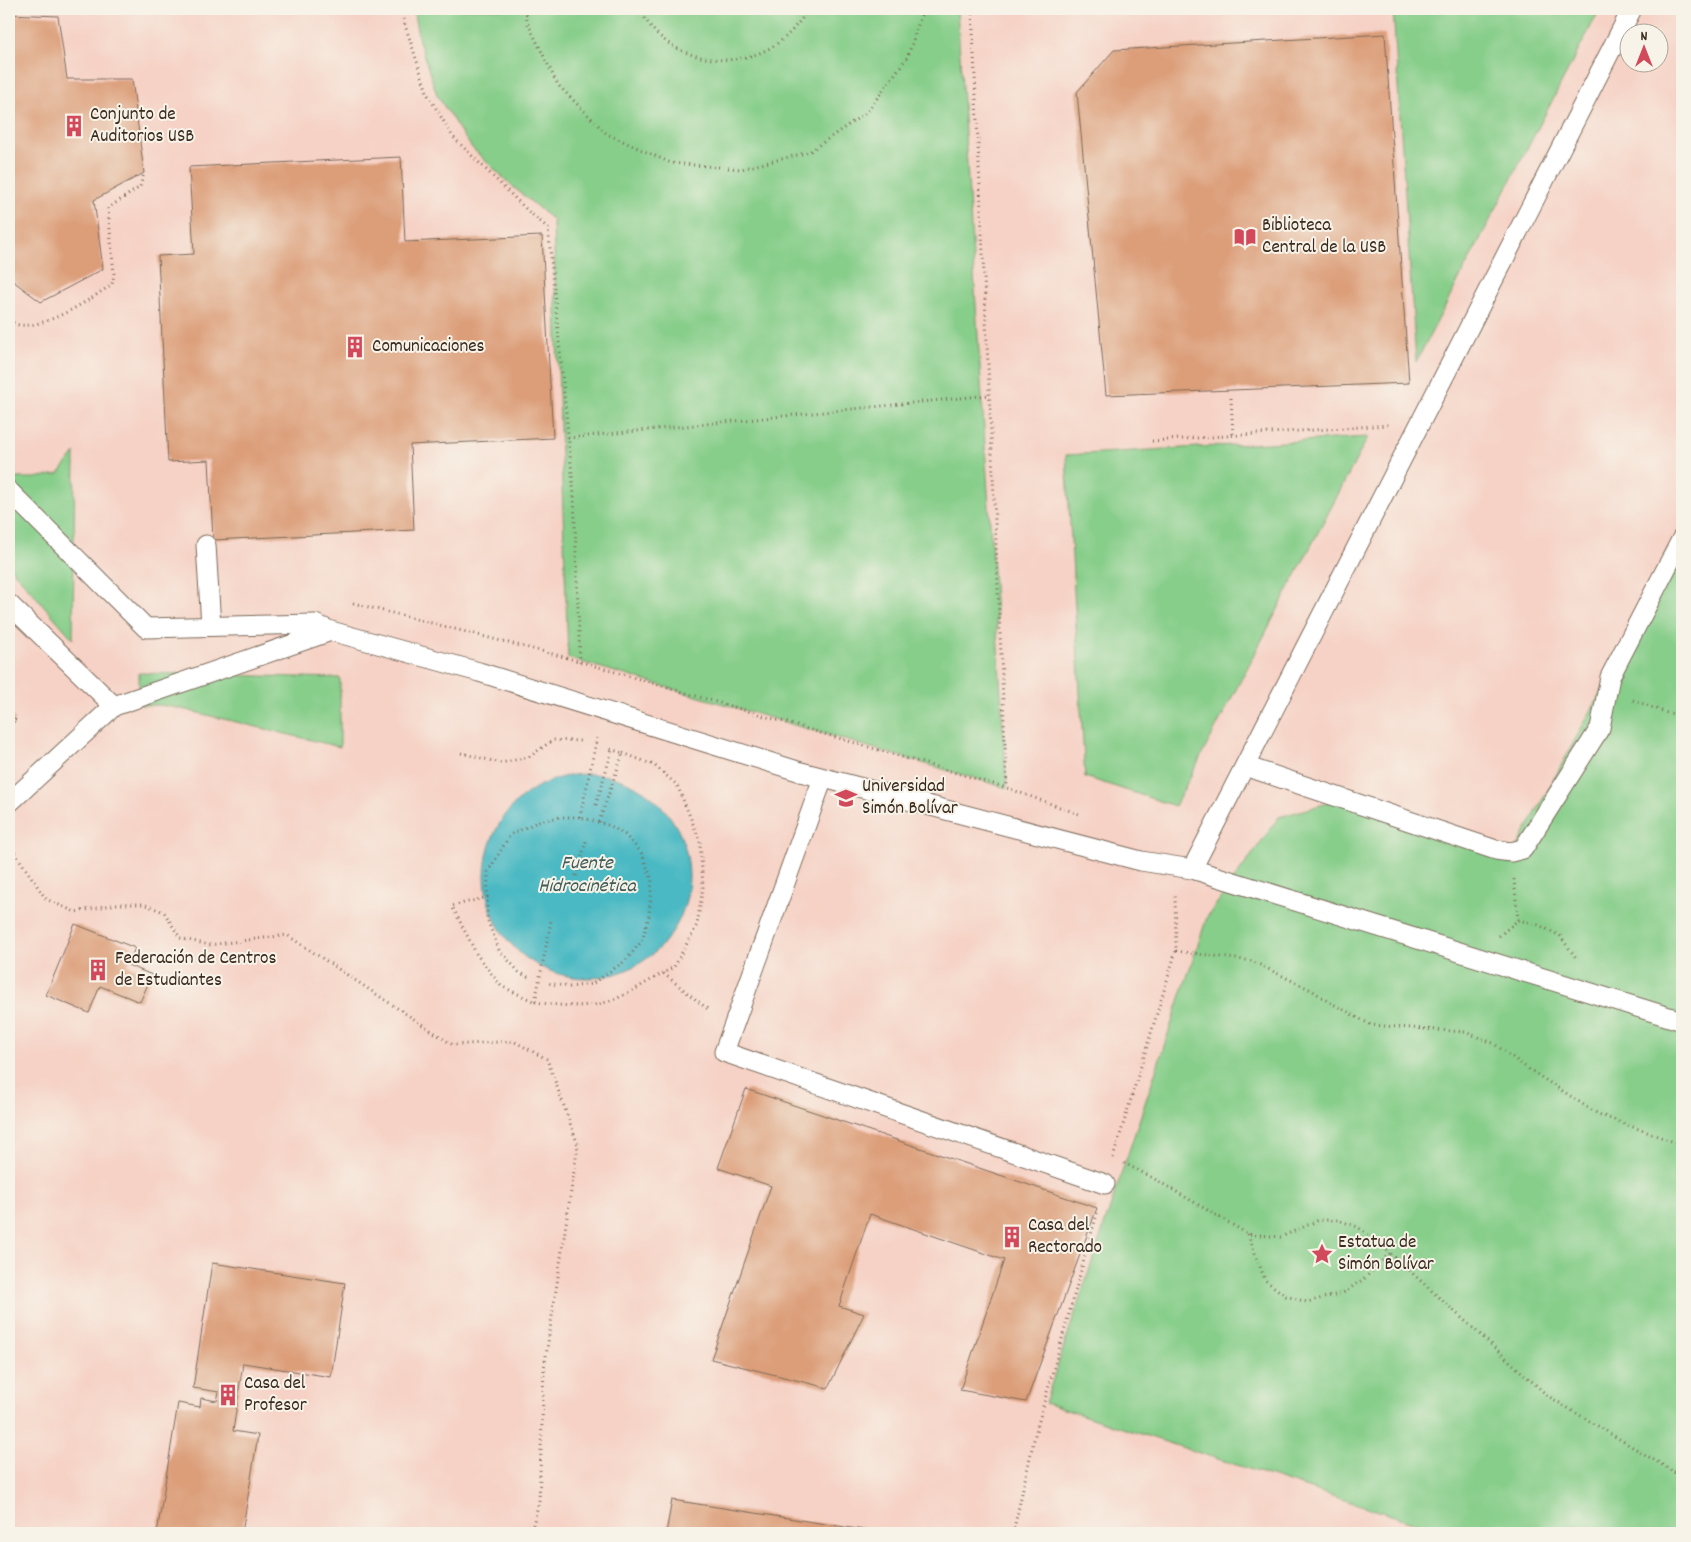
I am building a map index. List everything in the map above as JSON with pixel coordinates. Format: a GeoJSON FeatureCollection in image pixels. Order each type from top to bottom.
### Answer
{"type":"FeatureCollection","features":[{"type":"Feature","properties":{"kind":"lane"},"geometry":{"type":"LineString","coordinates":[[1192,869],[1632,9]]}},
{"type":"Feature","properties":{"kind":"lane"},"geometry":{"type":"LineString","coordinates":[[9,491],[146,628],[315,624],[331,631],[488,675],[823,778],[1141,861],[1192,869],[1682,1021]]}},
{"type":"Feature","properties":{"kind":"lane"},"geometry":{"type":"LineString","coordinates":[[1245,766],[1487,847],[1511,852],[1523,849],[1600,728],[1610,677],[1682,538]]}},
{"type":"Feature","properties":{"kind":"lane"},"geometry":{"type":"LineString","coordinates":[[206,545],[211,626]]}},
{"type":"Feature","properties":{"kind":"lane"},"geometry":{"type":"LineString","coordinates":[[9,604],[114,706]]}},
{"type":"Feature","properties":{"kind":"lane"},"geometry":{"type":"LineString","coordinates":[[9,803],[114,706],[331,631]]}},
{"type":"Feature","properties":{"kind":"lane"},"geometry":{"type":"LineString","coordinates":[[823,778],[724,1052],[1105,1184]]}},
{"type":"Feature","properties":{"kind":"path"},"geometry":{"type":"LineString","coordinates":[[402,9],[405,25],[428,95],[454,137],[529,212],[548,228],[574,495],[580,662]]}},
{"type":"Feature","properties":{"kind":"path"},"geometry":{"type":"LineString","coordinates":[[526,9],[527,22],[558,85],[607,134],[671,163],[741,169],[809,152],[867,112],[908,56],[923,9]]}},
{"type":"Feature","properties":{"kind":"path"},"geometry":{"type":"LineString","coordinates":[[640,9],[644,19],[668,43],[697,57],[730,61],[762,53],[786,37],[807,9]]}},
{"type":"Feature","properties":{"kind":"path"},"geometry":{"type":"LineString","coordinates":[[972,9],[1008,788]]}},
{"type":"Feature","properties":{"kind":"path"},"geometry":{"type":"LineString","coordinates":[[9,320],[17,325],[40,324],[92,299],[112,284],[114,274],[108,208],[140,187],[144,173]]}},
{"type":"Feature","properties":{"kind":"path"},"geometry":{"type":"LineString","coordinates":[[568,438],[990,395]]}},
{"type":"Feature","properties":{"kind":"path"},"geometry":{"type":"LineString","coordinates":[[1231,398],[1234,435]]}},
{"type":"Feature","properties":{"kind":"path"},"geometry":{"type":"LineString","coordinates":[[1152,441],[1396,424]]}},
{"type":"Feature","properties":{"kind":"path"},"geometry":{"type":"LineString","coordinates":[[353,603],[580,662],[1008,788],[1081,815]]}},
{"type":"Feature","properties":{"kind":"path"},"geometry":{"type":"LineString","coordinates":[[1610,677],[1629,697],[1645,706],[1667,713],[1682,714]]}},
{"type":"Feature","properties":{"kind":"path"},"geometry":{"type":"LineString","coordinates":[[580,817],[597,736]]}},
{"type":"Feature","properties":{"kind":"path"},"geometry":{"type":"LineString","coordinates":[[462,753],[501,763],[529,757],[553,740],[581,740]]}},
{"type":"Feature","properties":{"kind":"path"},"geometry":{"type":"LineString","coordinates":[[488,897],[452,906],[477,955],[501,986],[535,1002],[558,1005],[594,1004],[623,995],[674,966],[697,925],[703,887],[700,841],[677,785],[654,765],[611,749],[596,805]]}},
{"type":"Feature","properties":{"kind":"path"},"geometry":{"type":"LineString","coordinates":[[599,822],[623,753]]}},
{"type":"Feature","properties":{"kind":"path"},"geometry":{"type":"LineString","coordinates":[[528,978],[519,972],[499,950],[487,919],[488,872],[510,835],[539,821],[560,817],[580,817],[611,826],[625,835],[641,852],[652,880],[649,916],[642,941],[625,961],[592,984],[570,987],[547,983]]}},
{"type":"Feature","properties":{"kind":"path"},"geometry":{"type":"LineString","coordinates":[[576,876],[587,838]]}},
{"type":"Feature","properties":{"kind":"path"},"geometry":{"type":"LineString","coordinates":[[9,844],[46,899],[76,912],[117,904],[143,904],[164,912],[180,938],[209,945],[287,935],[453,1045],[513,1041],[547,1059],[578,1145],[544,1369],[540,1501],[531,1533]]}},
{"type":"Feature","properties":{"kind":"path"},"geometry":{"type":"LineString","coordinates":[[1511,852],[1518,920]]}},
{"type":"Feature","properties":{"kind":"path"},"geometry":{"type":"LineString","coordinates":[[535,1002],[551,920]]}},
{"type":"Feature","properties":{"kind":"path"},"geometry":{"type":"LineString","coordinates":[[1476,957],[1518,920]]}},
{"type":"Feature","properties":{"kind":"path"},"geometry":{"type":"LineString","coordinates":[[1518,920],[1539,925],[1560,936],[1585,969],[1594,994]]}},
{"type":"Feature","properties":{"kind":"path"},"geometry":{"type":"LineString","coordinates":[[1176,951],[1252,961],[1313,991],[1371,1025],[1465,1032],[1493,1043],[1527,1068],[1598,1114],[1682,1145]]}},
{"type":"Feature","properties":{"kind":"path"},"geometry":{"type":"LineString","coordinates":[[663,973],[707,1010],[735,1022]]}},
{"type":"Feature","properties":{"kind":"path"},"geometry":{"type":"LineString","coordinates":[[1113,1157],[1153,1178],[1248,1234],[1281,1237],[1320,1220],[1338,1220],[1358,1227],[1390,1253],[1548,1396],[1674,1472],[1680,1486],[1682,1518]]}},
{"type":"Feature","properties":{"kind":"path"},"geometry":{"type":"LineString","coordinates":[[1248,1234],[1265,1280],[1286,1296],[1307,1302],[1343,1293],[1364,1279],[1390,1253]]}},
{"type":"Feature","properties":{"kind":"path"},"geometry":{"type":"LineString","coordinates":[[1674,1472],[1682,1470]]}},
{"type":"Feature","properties":{"kind":"shaded area","name":"Universidad Simón Bolívar"},"geometry":{"type":"Polygon","coordinates":[[[9,9],[1682,9],[1682,1533],[9,1533],[9,9]]]}},
{"type":"Feature","properties":{"kind":"green space"},"geometry":{"type":"Polygon","coordinates":[[[413,9],[957,9],[1007,788],[568,658],[553,220],[512,186],[472,148],[460,131],[437,95],[419,41],[413,9]]]}},
{"type":"Feature","properties":{"kind":"green space"},"geometry":{"type":"Polygon","coordinates":[[[1393,9],[1600,9],[1416,362],[1393,9]]]}},
{"type":"Feature","properties":{"kind":"green space"},"geometry":{"type":"Polygon","coordinates":[[[1368,437],[1175,806],[1085,777],[1066,455],[1368,437]]]}},
{"type":"Feature","properties":{"kind":"green space"},"geometry":{"type":"Polygon","coordinates":[[[75,453],[73,639],[9,566],[9,478],[34,478],[59,474],[75,453]]]}},
{"type":"Feature","properties":{"kind":"green space"},"geometry":{"type":"Polygon","coordinates":[[[1682,542],[1682,1533],[1458,1533],[1425,1526],[1045,1403],[1207,917],[1279,817],[1352,796],[1515,851],[1682,542]]]}},
{"type":"Feature","properties":{"kind":"green space"},"geometry":{"type":"Polygon","coordinates":[[[139,673],[340,678],[340,747],[178,708],[160,705],[139,705],[139,673]]]}},
{"type":"Feature","properties":{"kind":"water","name":"Fuente Hidrocinética"},"geometry":{"type":"Polygon","coordinates":[[[577,774],[597,774],[626,781],[652,797],[666,811],[682,837],[689,866],[689,886],[682,915],[666,941],[652,955],[626,971],[617,974],[597,978],[577,978],[548,971],[522,955],[508,941],[492,915],[489,906],[485,886],[485,866],[492,837],[508,811],[522,797],[548,781],[557,778],[577,774]]]}},
{"type":"Feature","properties":{"kind":"building","name":"Conjunto de Auditorios USB"},"geometry":{"type":"Polygon","coordinates":[[[9,14],[58,16],[67,79],[132,79],[144,173],[94,200],[103,269],[41,302],[9,278],[9,14]]]}},
{"type":"Feature","properties":{"kind":"building","name":"Biblioteca Central de la USB"},"geometry":{"type":"Polygon","coordinates":[[[1385,34],[1409,383],[1106,395],[1077,92],[1114,50],[1385,34]]]}},
{"type":"Feature","properties":{"kind":"building","name":"Comunicaciones"},"geometry":{"type":"Polygon","coordinates":[[[401,157],[405,242],[542,236],[553,438],[410,445],[414,530],[213,540],[209,460],[168,462],[158,256],[194,254],[189,167],[401,157]]]}},
{"type":"Feature","properties":{"kind":"building"},"geometry":{"type":"Polygon","coordinates":[[[9,713],[16,720],[9,728],[9,713]]]}},
{"type":"Feature","properties":{"kind":"building","name":"Federación de Centros de Estudiantes"},"geometry":{"type":"Polygon","coordinates":[[[75,924],[135,948],[128,965],[152,975],[140,1002],[100,986],[89,1013],[46,995],[75,924]]]}},
{"type":"Feature","properties":{"kind":"building","name":"Casa del Rectorado"},"geometry":{"type":"Polygon","coordinates":[[[746,1089],[1097,1208],[1026,1402],[960,1390],[1004,1260],[870,1214],[839,1306],[864,1314],[828,1388],[711,1359],[771,1186],[718,1168],[746,1089]]]}},
{"type":"Feature","properties":{"kind":"building","name":"Casa del Profesor"},"geometry":{"type":"Polygon","coordinates":[[[212,1263],[345,1283],[331,1377],[243,1363],[233,1431],[258,1435],[242,1533],[157,1533],[178,1403],[200,1407],[201,1398],[217,1401],[219,1392],[193,1388],[212,1263]]]}},
{"type":"Feature","properties":{"kind":"building"},"geometry":{"type":"Polygon","coordinates":[[[672,1500],[877,1532],[877,1533],[666,1533],[672,1500]]]}},
{"type":"Feature","properties":{"kind":"place","name":"Conjunto de Auditorios USB"},"geometry":{"type":"Point","coordinates":[74,126]}},
{"type":"Feature","properties":{"kind":"place","name":"Biblioteca Central de la USB"},"geometry":{"type":"Point","coordinates":[1245,237]}},
{"type":"Feature","properties":{"kind":"place","name":"Comunicaciones"},"geometry":{"type":"Point","coordinates":[355,347]}},
{"type":"Feature","properties":{"kind":"place","name":"Universidad Simón Bolívar"},"geometry":{"type":"Point","coordinates":[846,798]}},
{"type":"Feature","properties":{"kind":"place","name":"Federación de Centros de Estudiantes"},"geometry":{"type":"Point","coordinates":[98,970]}},
{"type":"Feature","properties":{"kind":"place","name":"Casa del Rectorado"},"geometry":{"type":"Point","coordinates":[1012,1237]}},
{"type":"Feature","properties":{"kind":"place","name":"Estatua de Simón Bolívar"},"geometry":{"type":"Point","coordinates":[1322,1254]}},
{"type":"Feature","properties":{"kind":"place","name":"Casa del Profesor"},"geometry":{"type":"Point","coordinates":[228,1395]}}]}
